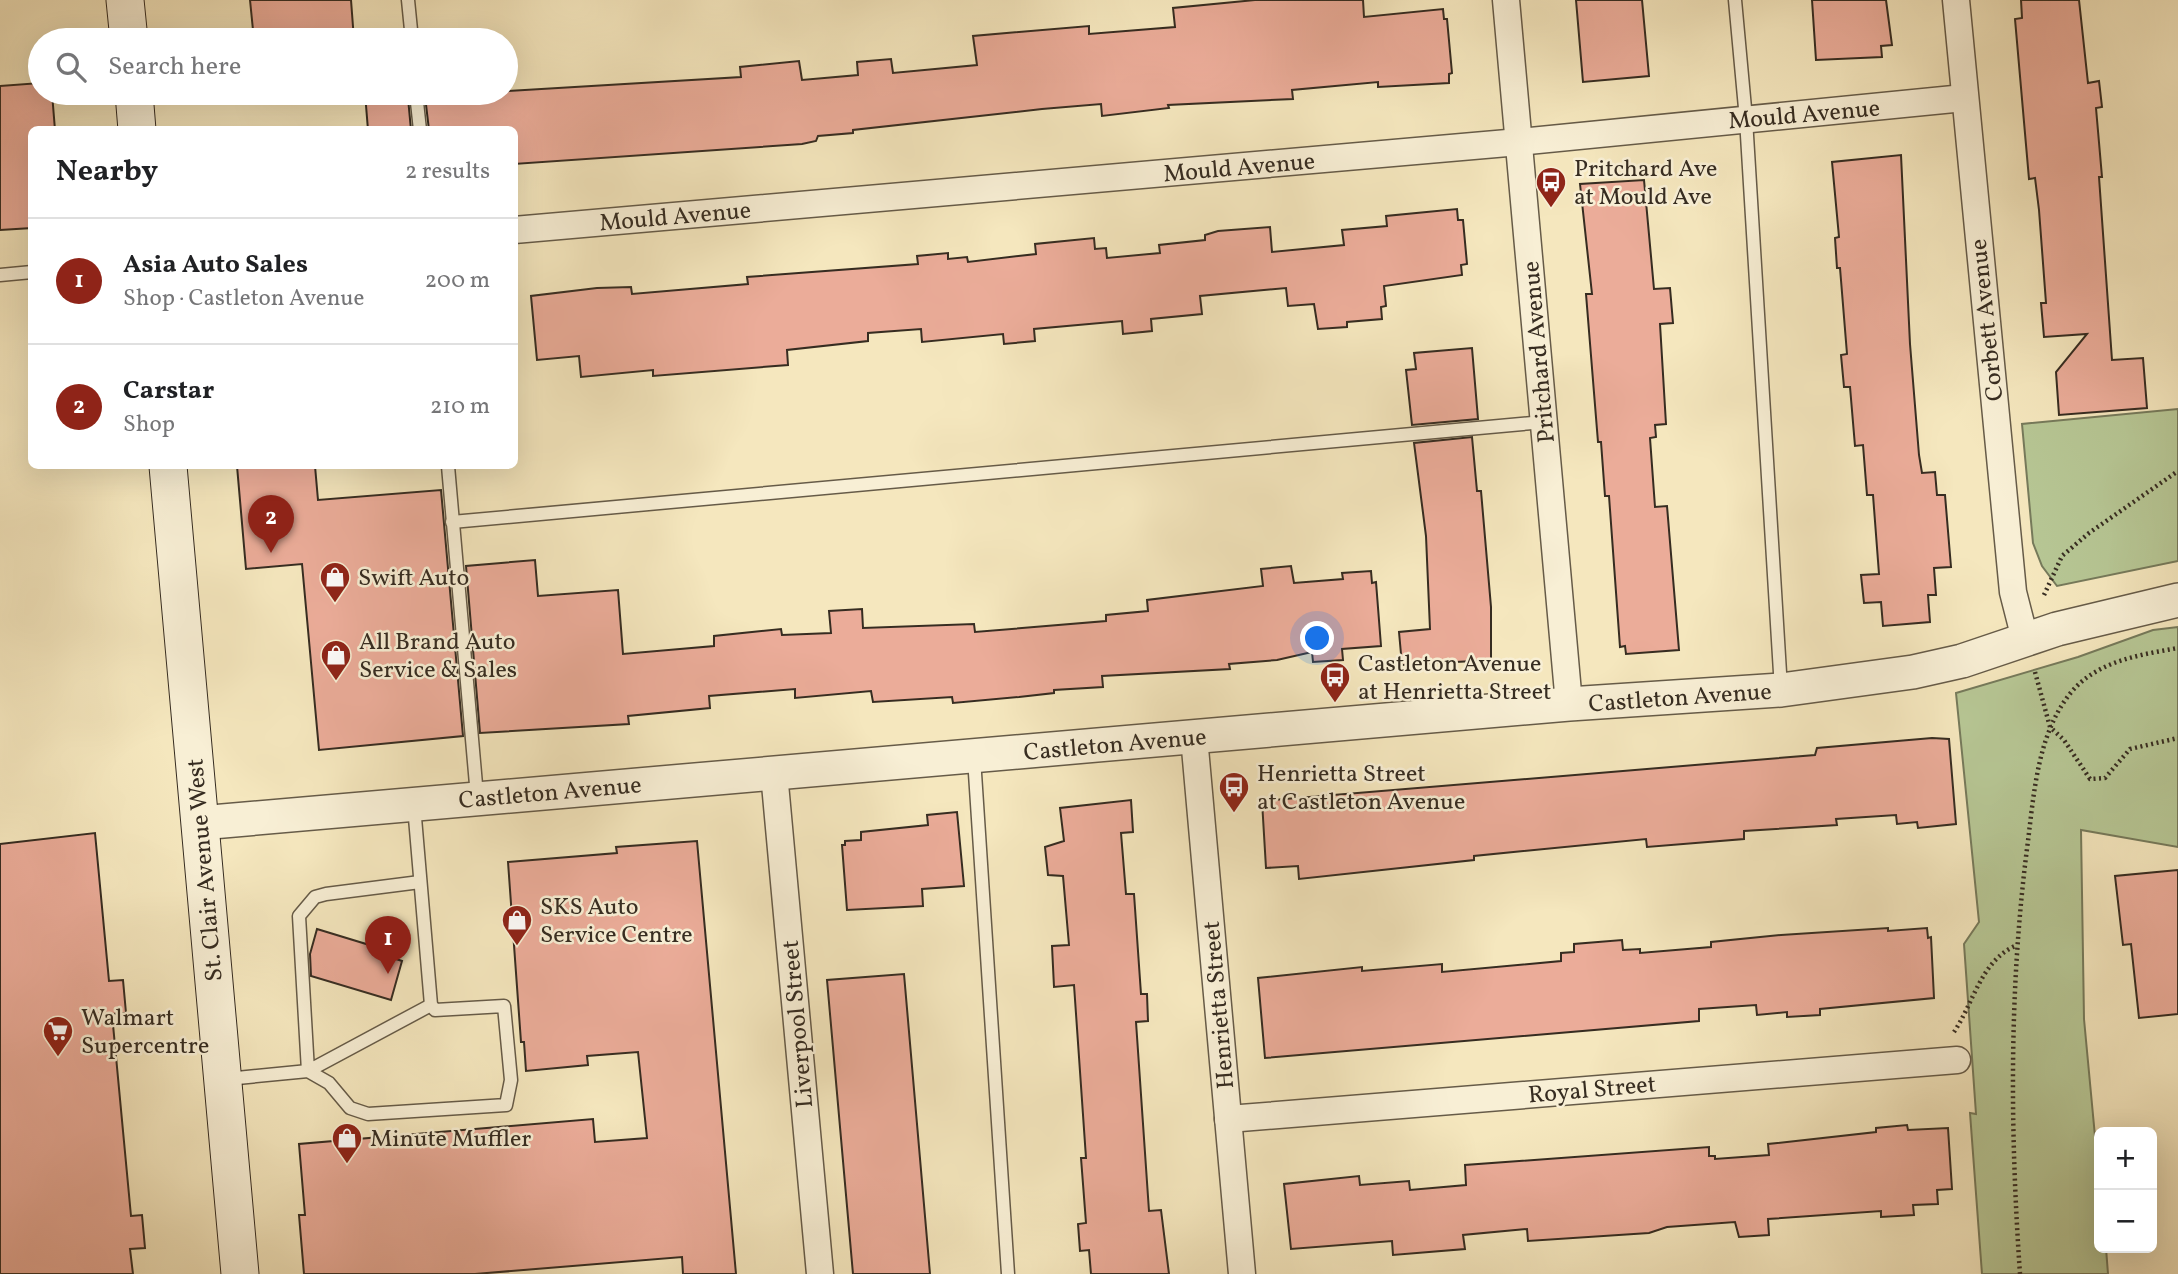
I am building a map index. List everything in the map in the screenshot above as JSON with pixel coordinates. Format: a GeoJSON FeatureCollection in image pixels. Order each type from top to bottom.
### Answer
{"type":"FeatureCollection","features":[{"type":"Feature","properties":{"kind":"main road"},"geometry":{"type":"LineString","coordinates":[[125,0],[128,28]]}},
{"type":"Feature","properties":{"kind":"main road"},"geometry":{"type":"LineString","coordinates":[[135,105],[137,126]]}},
{"type":"Feature","properties":{"kind":"main road","name":"St. Clair Avenue West"},"geometry":{"type":"LineString","coordinates":[[168,469],[240,1274]]}},
{"type":"Feature","properties":{"kind":"street","name":"Pritchard Avenue"},"geometry":{"type":"LineString","coordinates":[[1506,0],[1569,704]]}},
{"type":"Feature","properties":{"kind":"street","name":"Corbett Avenue"},"geometry":{"type":"LineString","coordinates":[[1956,0],[2013,592],[2025,639]]}},
{"type":"Feature","properties":{"kind":"street","name":"Mould Avenue"},"geometry":{"type":"LineString","coordinates":[[518,230],[1519,142],[1964,99]]}},
{"type":"Feature","properties":{"kind":"street","name":"Castleton Avenue"},"geometry":{"type":"LineString","coordinates":[[200,823],[1569,704],[1781,690],[1913,672],[1962,661],[2025,639],[2178,600]]}},
{"type":"Feature","properties":{"kind":"street","name":"Henrietta Street"},"geometry":{"type":"LineString","coordinates":[[1194,737],[1242,1274]]}},
{"type":"Feature","properties":{"kind":"street","name":"Liverpool Street"},"geometry":{"type":"LineString","coordinates":[[774,773],[820,1274]]}},
{"type":"Feature","properties":{"kind":"street","name":"Royal Street"},"geometry":{"type":"LineString","coordinates":[[1228,1119],[1953,1051]]}},
{"type":"Feature","properties":{"kind":"lane"},"geometry":{"type":"LineString","coordinates":[[408,0],[411,28]]}},
{"type":"Feature","properties":{"kind":"lane"},"geometry":{"type":"LineString","coordinates":[[1735,0],[1746,119],[1781,690]]}},
{"type":"Feature","properties":{"kind":"lane"},"geometry":{"type":"LineString","coordinates":[[417,105],[420,126]]}},
{"type":"Feature","properties":{"kind":"lane"},"geometry":{"type":"LineString","coordinates":[[0,275],[28,272]]}},
{"type":"Feature","properties":{"kind":"lane"},"geometry":{"type":"LineString","coordinates":[[452,522],[1544,422]]}},
{"type":"Feature","properties":{"kind":"lane"},"geometry":{"type":"LineString","coordinates":[[448,469],[477,798]]}},
{"type":"Feature","properties":{"kind":"lane"},"geometry":{"type":"LineString","coordinates":[[974,757],[1008,1274]]}},
{"type":"Feature","properties":{"kind":"lane"},"geometry":{"type":"LineString","coordinates":[[308,1071],[329,1083],[350,1108],[368,1114],[506,1105],[511,1080],[504,1006],[435,1010],[431,1005],[414,804]]}},
{"type":"Feature","properties":{"kind":"lane"},"geometry":{"type":"LineString","coordinates":[[308,1071],[299,916],[306,904],[326,894],[420,882]]}},
{"type":"Feature","properties":{"kind":"lane"},"geometry":{"type":"LineString","coordinates":[[223,1079],[308,1071],[431,1005]]}},
{"type":"Feature","properties":{"kind":"path"},"geometry":{"type":"LineString","coordinates":[[2178,471],[2089,533],[2062,556],[2025,639],[2050,727],[2064,740],[2090,779],[2105,778],[2130,749],[2178,738]]}},
{"type":"Feature","properties":{"kind":"path"},"geometry":{"type":"LineString","coordinates":[[2020,1274],[2011,1041],[2015,946],[2035,787],[2050,727],[2070,694],[2086,678],[2109,664],[2178,648]]}},
{"type":"Feature","properties":{"kind":"path"},"geometry":{"type":"LineString","coordinates":[[1953,1051],[1991,965],[2005,951],[2015,946]]}},
{"type":"Feature","properties":{"kind":"green space"},"geometry":{"type":"Polygon","coordinates":[[[2178,409],[2178,561],[2057,586],[2042,566],[2033,543],[2022,424],[2178,409]]]}},
{"type":"Feature","properties":{"kind":"green space"},"geometry":{"type":"Polygon","coordinates":[[[2178,627],[2178,847],[2081,830],[2084,1019],[2094,1127],[2094,1253],[2106,1253],[2108,1274],[1982,1274],[1970,1113],[1976,1114],[1964,944],[1979,922],[1956,693],[2078,657],[2153,630],[2178,627]]]}},
{"type":"Feature","properties":{"kind":"building"},"geometry":{"type":"Polygon","coordinates":[[[250,0],[351,0],[353,28],[253,28],[250,0]]]}},
{"type":"Feature","properties":{"kind":"building"},"geometry":{"type":"Polygon","coordinates":[[[1255,0],[1363,0],[1364,17],[1443,9],[1444,19],[1447,19],[1452,73],[1449,74],[1449,83],[1378,87],[1378,82],[1292,90],[1293,99],[1168,105],[1169,108],[1102,116],[1101,104],[853,130],[853,133],[818,136],[816,141],[802,144],[518,164],[518,126],[429,126],[426,105],[518,105],[518,90],[741,77],[740,67],[799,61],[802,80],[858,75],[857,62],[891,59],[893,73],[977,65],[973,36],[1089,26],[1089,34],[1175,27],[1173,8],[1255,0]]]}},
{"type":"Feature","properties":{"kind":"building"},"geometry":{"type":"Polygon","coordinates":[[[1576,0],[1642,0],[1649,76],[1583,82],[1576,0]]]}},
{"type":"Feature","properties":{"kind":"building"},"geometry":{"type":"Polygon","coordinates":[[[1812,0],[1886,0],[1892,45],[1881,46],[1882,57],[1816,60],[1812,0]]]}},
{"type":"Feature","properties":{"kind":"building"},"geometry":{"type":"Polygon","coordinates":[[[2021,0],[2079,0],[2088,83],[2099,81],[2102,107],[2096,108],[2112,360],[2143,358],[2147,408],[2059,415],[2056,372],[2087,334],[2044,337],[2041,303],[2046,303],[2039,210],[2035,178],[2029,179],[2015,19],[2022,18],[2021,0]]]}},
{"type":"Feature","properties":{"kind":"building"},"geometry":{"type":"Polygon","coordinates":[[[28,84],[28,105],[53,105],[55,126],[28,126],[28,228],[0,230],[0,86],[28,84]]]}},
{"type":"Feature","properties":{"kind":"building"},"geometry":{"type":"Polygon","coordinates":[[[366,105],[409,105],[411,126],[368,126],[366,105]]]}},
{"type":"Feature","properties":{"kind":"building"},"geometry":{"type":"Polygon","coordinates":[[[1901,155],[1910,344],[1919,455],[1922,473],[1935,472],[1937,495],[1945,495],[1951,567],[1934,568],[1936,595],[1928,595],[1930,622],[1883,626],[1881,602],[1864,603],[1861,575],[1879,574],[1873,495],[1867,495],[1863,445],[1855,446],[1850,387],[1844,387],[1841,355],[1847,354],[1840,268],[1837,268],[1835,238],[1839,237],[1832,162],[1901,155]]]}},
{"type":"Feature","properties":{"kind":"building"},"geometry":{"type":"Polygon","coordinates":[[[1644,180],[1654,289],[1670,288],[1673,323],[1660,324],[1666,424],[1655,425],[1656,437],[1650,438],[1655,507],[1667,506],[1679,650],[1626,654],[1625,646],[1620,647],[1609,496],[1605,496],[1601,442],[1598,442],[1586,294],[1592,294],[1580,184],[1644,180]]]}},
{"type":"Feature","properties":{"kind":"building"},"geometry":{"type":"Polygon","coordinates":[[[1457,209],[1458,220],[1463,220],[1467,264],[1461,265],[1462,275],[1384,286],[1386,306],[1381,307],[1382,319],[1347,322],[1347,327],[1318,329],[1314,304],[1288,306],[1286,288],[1200,296],[1202,314],[1151,319],[1152,331],[1123,334],[1122,321],[1034,329],[1035,341],[1004,344],[1003,334],[922,342],[921,329],[868,333],[868,341],[787,350],[788,365],[653,376],[653,370],[581,377],[579,356],[537,360],[531,296],[597,288],[631,287],[632,294],[748,284],[747,277],[918,264],[917,256],[948,253],[948,259],[967,257],[968,262],[1036,254],[1035,244],[1094,238],[1095,249],[1106,248],[1107,258],[1160,253],[1159,245],[1205,240],[1205,235],[1218,231],[1270,227],[1272,252],[1344,245],[1342,230],[1387,226],[1386,216],[1457,209]]]}},
{"type":"Feature","properties":{"kind":"building"},"geometry":{"type":"Polygon","coordinates":[[[1472,348],[1478,419],[1412,425],[1406,370],[1416,369],[1414,353],[1472,348]]]}},
{"type":"Feature","properties":{"kind":"building"},"geometry":{"type":"Polygon","coordinates":[[[1472,437],[1477,491],[1481,491],[1491,607],[1491,660],[1402,665],[1399,632],[1430,629],[1426,536],[1414,443],[1472,437]]]}},
{"type":"Feature","properties":{"kind":"building"},"geometry":{"type":"Polygon","coordinates":[[[237,469],[315,469],[318,500],[441,490],[463,736],[319,750],[302,564],[246,569],[237,469]]]}},
{"type":"Feature","properties":{"kind":"building"},"geometry":{"type":"Polygon","coordinates":[[[535,560],[538,596],[618,590],[623,654],[714,646],[714,636],[781,629],[782,635],[831,633],[829,611],[862,609],[863,628],[974,624],[975,632],[1106,621],[1106,615],[1148,611],[1147,600],[1263,586],[1261,569],[1291,566],[1294,583],[1343,579],[1342,573],[1371,571],[1372,583],[1376,582],[1381,646],[1342,649],[1343,660],[1313,662],[1312,652],[1277,660],[1229,664],[1230,669],[1102,676],[1103,687],[1054,690],[1054,693],[1019,697],[953,703],[952,697],[873,702],[871,691],[795,698],[795,689],[709,696],[710,708],[628,716],[629,724],[480,733],[466,566],[535,560]]]}},
{"type":"Feature","properties":{"kind":"building"},"geometry":{"type":"Polygon","coordinates":[[[1932,738],[1949,739],[1956,824],[1918,828],[1917,822],[1897,824],[1896,815],[1836,819],[1837,825],[1744,831],[1744,839],[1647,847],[1646,839],[1474,856],[1474,860],[1299,879],[1298,866],[1266,868],[1262,801],[1815,755],[1817,748],[1932,738]]]}},
{"type":"Feature","properties":{"kind":"building"},"geometry":{"type":"Polygon","coordinates":[[[1131,800],[1133,832],[1121,833],[1126,894],[1134,894],[1141,994],[1147,994],[1148,1021],[1136,1022],[1149,1211],[1161,1210],[1169,1274],[1091,1274],[1089,1250],[1080,1251],[1078,1224],[1086,1223],[1081,1158],[1086,1158],[1074,985],[1054,987],[1052,946],[1069,945],[1063,876],[1048,875],[1045,847],[1064,841],[1060,808],[1131,800]]]}},
{"type":"Feature","properties":{"kind":"building"},"geometry":{"type":"Polygon","coordinates":[[[957,812],[964,886],[922,889],[923,906],[847,910],[842,845],[845,845],[845,841],[861,840],[861,832],[928,825],[927,815],[957,812]]]}},
{"type":"Feature","properties":{"kind":"building","name":"Walmart Supercentre"},"geometry":{"type":"Polygon","coordinates":[[[95,833],[109,981],[123,980],[126,1013],[112,1014],[131,1216],[142,1215],[145,1248],[130,1249],[133,1274],[0,1274],[0,844],[95,833]]]}},
{"type":"Feature","properties":{"kind":"building"},"geometry":{"type":"Polygon","coordinates":[[[697,841],[736,1274],[683,1274],[682,1257],[475,1274],[304,1274],[299,1215],[305,1215],[299,1144],[593,1119],[595,1142],[647,1138],[638,1052],[587,1056],[588,1065],[526,1071],[524,1042],[521,1042],[508,862],[617,853],[616,847],[697,841]]]}},
{"type":"Feature","properties":{"kind":"building"},"geometry":{"type":"Polygon","coordinates":[[[2178,870],[2178,1014],[2139,1018],[2131,944],[2123,945],[2115,876],[2178,870]]]}},
{"type":"Feature","properties":{"kind":"building"},"geometry":{"type":"Polygon","coordinates":[[[1888,928],[1888,931],[1927,928],[1928,938],[1931,937],[1934,998],[1820,1009],[1820,1015],[1787,1017],[1787,1012],[1757,1015],[1756,1005],[1699,1009],[1699,1021],[1265,1058],[1258,978],[1362,967],[1362,971],[1442,964],[1442,972],[1561,961],[1561,953],[1574,952],[1574,944],[1622,940],[1623,950],[1640,949],[1640,953],[1711,947],[1711,942],[1888,928]]]}},
{"type":"Feature","properties":{"kind":"building"},"geometry":{"type":"Polygon","coordinates":[[[317,929],[389,951],[387,956],[402,961],[391,1000],[311,976],[310,954],[317,929]]]}},
{"type":"Feature","properties":{"kind":"building"},"geometry":{"type":"Polygon","coordinates":[[[904,974],[930,1274],[853,1274],[827,980],[904,974]]]}},
{"type":"Feature","properties":{"kind":"building"},"geometry":{"type":"Polygon","coordinates":[[[1907,1125],[1908,1130],[1948,1128],[1952,1189],[1937,1190],[1938,1204],[1913,1205],[1914,1215],[1881,1217],[1881,1211],[1768,1219],[1769,1235],[1739,1237],[1735,1222],[1667,1227],[1649,1233],[1528,1241],[1527,1229],[1463,1235],[1465,1249],[1393,1255],[1392,1241],[1291,1249],[1284,1184],[1359,1176],[1360,1185],[1409,1181],[1410,1190],[1466,1185],[1465,1165],[1709,1147],[1709,1156],[1715,1156],[1715,1159],[1769,1155],[1768,1144],[1876,1132],[1876,1128],[1907,1125]]]}},
{"type":"Feature","properties":{"kind":"place","name":"Pritchard Ave at Mould Ave"},"geometry":{"type":"Point","coordinates":[1551,209]}},
{"type":"Feature","properties":{"kind":"place","name":"Carstar"},"geometry":{"type":"Point","coordinates":[271,553]}},
{"type":"Feature","properties":{"kind":"place","name":"Swift Auto"},"geometry":{"type":"Point","coordinates":[335,604]}},
{"type":"Feature","properties":{"kind":"place","name":"All Brand Auto Service & Sales"},"geometry":{"type":"Point","coordinates":[336,682]}},
{"type":"Feature","properties":{"kind":"place","name":"Castleton Avenue at Henrietta Street"},"geometry":{"type":"Point","coordinates":[1335,704]}},
{"type":"Feature","properties":{"kind":"place","name":"Henrietta Street at Castleton Avenue"},"geometry":{"type":"Point","coordinates":[1234,814]}},
{"type":"Feature","properties":{"kind":"place","name":"SKS Auto Service Centre"},"geometry":{"type":"Point","coordinates":[517,947]}},
{"type":"Feature","properties":{"kind":"place","name":"Asia Auto Sales"},"geometry":{"type":"Point","coordinates":[388,974]}},
{"type":"Feature","properties":{"kind":"place","name":"Walmart Supercentre"},"geometry":{"type":"Point","coordinates":[58,1058]}},
{"type":"Feature","properties":{"kind":"place","name":"Minute Muffler"},"geometry":{"type":"Point","coordinates":[347,1165]}}]}
